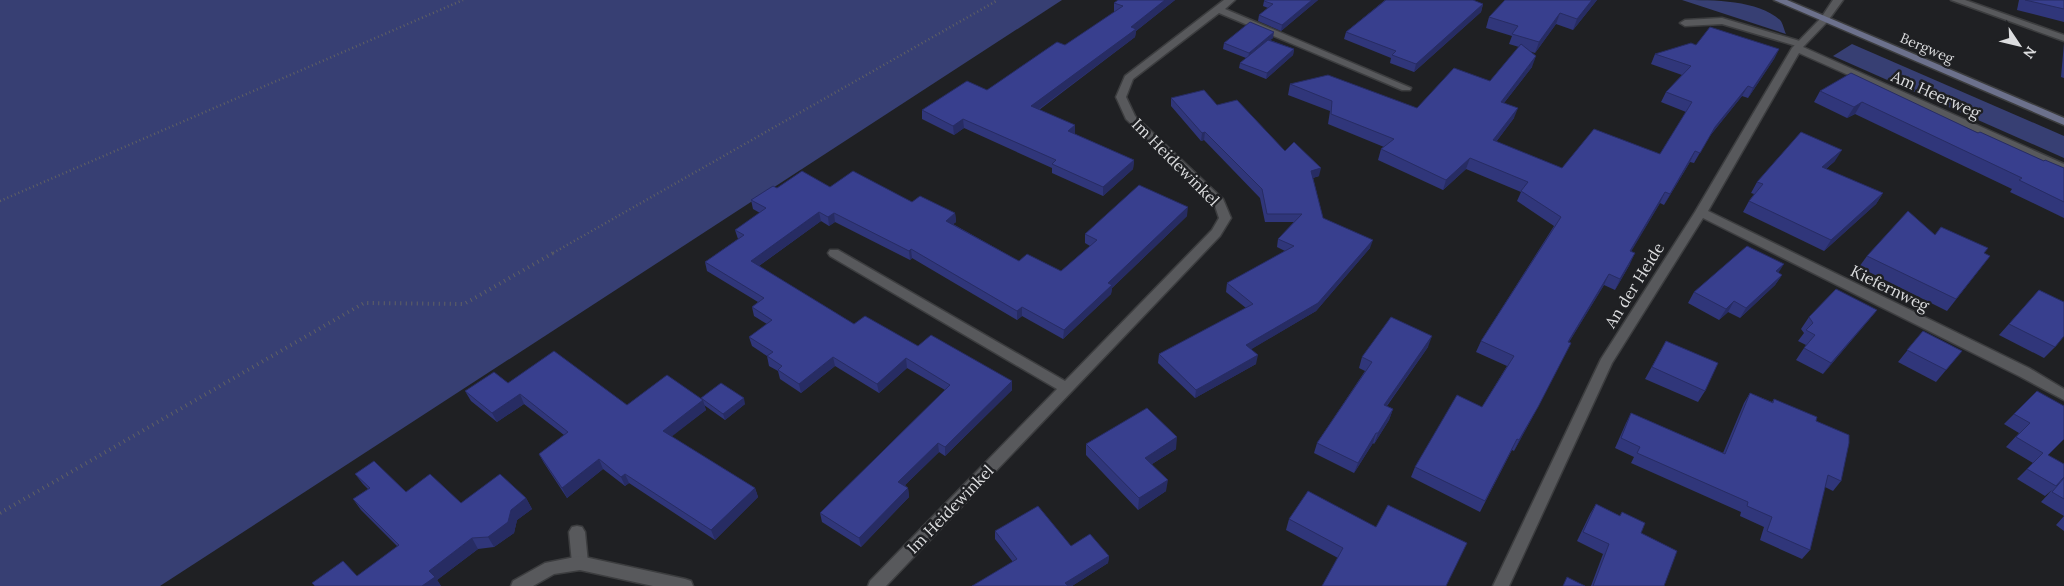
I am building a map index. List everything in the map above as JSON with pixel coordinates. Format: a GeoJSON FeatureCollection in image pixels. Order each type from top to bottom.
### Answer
{"type":"FeatureCollection","features":[{"type":"Feature","properties":{"kind":"main road","name":"Bergweg"},"geometry":{"type":"LineString","coordinates":[[1779,0],[2064,122]]}},
{"type":"Feature","properties":{"kind":"street","name":"Im Heidewinkel"},"geometry":{"type":"LineString","coordinates":[[876,586],[1216,233],[1225,218],[1219,202],[1130,116],[1121,97],[1129,78],[1230,0]]}},
{"type":"Feature","properties":{"kind":"street","name":"An der Heide"},"geometry":{"type":"LineString","coordinates":[[1501,586],[1606,362],[1701,212],[1798,46],[1824,20],[1838,0]]}},
{"type":"Feature","properties":{"kind":"street"},"geometry":{"type":"LineString","coordinates":[[1956,0],[2064,38]]}},
{"type":"Feature","properties":{"kind":"street"},"geometry":{"type":"LineString","coordinates":[[1218,10],[1406,88]]}},
{"type":"Feature","properties":{"kind":"street","name":"Am Heerweg"},"geometry":{"type":"LineString","coordinates":[[1685,23],[1722,21],[1798,46],[2064,168]]}},
{"type":"Feature","properties":{"kind":"street","name":"Kiefernweg"},"geometry":{"type":"LineString","coordinates":[[1701,212],[2024,372],[2064,395]]}},
{"type":"Feature","properties":{"kind":"street"},"geometry":{"type":"LineString","coordinates":[[834,253],[1066,388]]}},
{"type":"Feature","properties":{"kind":"street"},"geometry":{"type":"LineString","coordinates":[[577,532],[580,563]]}},
{"type":"Feature","properties":{"kind":"street"},"geometry":{"type":"LineString","coordinates":[[519,586],[552,568],[580,563],[685,586]]}},
{"type":"Feature","properties":{"kind":"path"},"geometry":{"type":"LineString","coordinates":[[0,201],[463,0]]}},
{"type":"Feature","properties":{"kind":"path"},"geometry":{"type":"LineString","coordinates":[[0,513],[364,304],[464,304],[998,0]]}},
{"type":"Feature","properties":{"kind":"shaded area"},"geometry":{"type":"Polygon","coordinates":[[[0,0],[1062,0],[160,586],[0,586],[0,0]]]}},
{"type":"Feature","properties":{"kind":"shaded area"},"geometry":{"type":"Polygon","coordinates":[[[1682,0],[1735,2],[1760,8],[1780,20],[1786,34],[1682,0]]]}},
{"type":"Feature","properties":{"kind":"shaded area"},"geometry":{"type":"Polygon","coordinates":[[[1852,44],[2064,136],[2064,158],[1833,56],[1852,44]]]}},
{"type":"Feature","properties":{"kind":"building"},"geometry":{"type":"Polygon","coordinates":[[[1118,0],[1165,0],[1131,27],[1136,29],[1031,106],[1075,125],[1068,131],[1134,160],[1103,187],[1052,164],[1056,160],[963,119],[953,126],[922,110],[967,81],[987,90],[1057,42],[1065,45],[1123,6],[1114,3],[1118,0]]]}},
{"type":"Feature","properties":{"kind":"building"},"geometry":{"type":"Polygon","coordinates":[[[1265,0],[1312,0],[1282,25],[1259,15],[1273,4],[1265,0]]]}},
{"type":"Feature","properties":{"kind":"building"},"geometry":{"type":"Polygon","coordinates":[[[1386,0],[1473,0],[1483,4],[1416,64],[1392,55],[1396,51],[1346,32],[1386,0]]]}},
{"type":"Feature","properties":{"kind":"building"},"geometry":{"type":"Polygon","coordinates":[[[1505,0],[1592,0],[1577,19],[1560,13],[1539,42],[1512,34],[1518,26],[1489,17],[1505,0]]]}},
{"type":"Feature","properties":{"kind":"building"},"geometry":{"type":"Polygon","coordinates":[[[2025,0],[2064,0],[2064,9],[2025,0]]]}},
{"type":"Feature","properties":{"kind":"building"},"geometry":{"type":"Polygon","coordinates":[[[1250,22],[1274,32],[1249,53],[1224,43],[1250,22]]]}},
{"type":"Feature","properties":{"kind":"building"},"geometry":{"type":"Polygon","coordinates":[[[1710,27],[1779,49],[1753,88],[1748,86],[1715,127],[1700,153],[1695,151],[1670,194],[1665,192],[1630,251],[1635,253],[1620,279],[1609,274],[1568,342],[1571,343],[1538,407],[1519,440],[1517,439],[1485,501],[1415,467],[1457,395],[1482,407],[1514,356],[1481,341],[1561,217],[1521,191],[1528,182],[1470,158],[1446,180],[1381,149],[1394,139],[1331,114],[1332,101],[1290,84],[1328,75],[1417,108],[1454,68],[1490,81],[1521,44],[1536,56],[1501,102],[1518,108],[1493,140],[1562,168],[1594,129],[1660,154],[1692,102],[1666,92],[1691,66],[1655,54],[1691,43],[1696,45],[1710,27]]]}},
{"type":"Feature","properties":{"kind":"building"},"geometry":{"type":"Polygon","coordinates":[[[1268,40],[1294,49],[1267,73],[1240,63],[1268,40]]]}},
{"type":"Feature","properties":{"kind":"building"},"geometry":{"type":"Polygon","coordinates":[[[1851,73],[1978,133],[1980,132],[2064,168],[2064,202],[2019,180],[2022,178],[1862,102],[1854,107],[1820,91],[1851,73]]]}},
{"type":"Feature","properties":{"kind":"building"},"geometry":{"type":"Polygon","coordinates":[[[1204,90],[1217,105],[1237,100],[1285,151],[1294,142],[1321,168],[1311,171],[1323,218],[1373,240],[1318,303],[1246,345],[1258,355],[1196,390],[1159,354],[1253,304],[1227,283],[1294,246],[1278,239],[1302,214],[1267,214],[1262,189],[1205,132],[1202,133],[1171,98],[1204,90]]]}},
{"type":"Feature","properties":{"kind":"building"},"geometry":{"type":"Polygon","coordinates":[[[1801,132],[1842,150],[1822,167],[1883,193],[1831,240],[1749,201],[1763,184],[1757,182],[1801,132]]]}},
{"type":"Feature","properties":{"kind":"building"},"geometry":{"type":"Polygon","coordinates":[[[802,171],[830,187],[853,171],[912,202],[920,196],[955,213],[946,221],[1019,261],[1027,254],[1061,271],[1097,240],[1085,234],[1139,185],[1188,207],[1108,283],[1112,285],[1064,330],[1022,307],[1017,311],[911,249],[909,251],[834,213],[828,217],[819,212],[751,261],[854,324],[865,316],[918,346],[931,335],[1012,381],[945,447],[938,443],[898,482],[908,488],[859,538],[820,513],[950,385],[906,358],[877,384],[833,357],[799,384],[778,370],[782,366],[767,356],[773,352],[749,337],[772,320],[752,307],[764,298],[705,262],[744,235],[735,230],[766,208],[751,200],[773,186],[777,188],[802,171]]]}},
{"type":"Feature","properties":{"kind":"building"},"geometry":{"type":"Polygon","coordinates":[[[1908,211],[1935,235],[1941,227],[1988,248],[1984,253],[1990,256],[1956,299],[1867,256],[1908,211]]]}},
{"type":"Feature","properties":{"kind":"building"},"geometry":{"type":"Polygon","coordinates":[[[1747,246],[1784,264],[1776,271],[1782,275],[1746,308],[1734,301],[1726,309],[1694,292],[1747,246]]]}},
{"type":"Feature","properties":{"kind":"building"},"geometry":{"type":"Polygon","coordinates":[[[1836,289],[1877,310],[1831,363],[1804,348],[1815,335],[1806,330],[1813,323],[1809,317],[1836,289]]]}},
{"type":"Feature","properties":{"kind":"building"},"geometry":{"type":"Polygon","coordinates":[[[2039,290],[2064,302],[2064,336],[2055,347],[2009,324],[2039,290]]]}},
{"type":"Feature","properties":{"kind":"building"},"geometry":{"type":"Polygon","coordinates":[[[1391,317],[1432,336],[1384,405],[1393,409],[1358,463],[1317,443],[1372,362],[1362,357],[1391,317]]]}},
{"type":"Feature","properties":{"kind":"building"},"geometry":{"type":"Polygon","coordinates":[[[1923,331],[1962,351],[1946,370],[1907,350],[1923,331]]]}},
{"type":"Feature","properties":{"kind":"building"},"geometry":{"type":"Polygon","coordinates":[[[1666,341],[1718,363],[1705,391],[1652,367],[1666,341]]]}},
{"type":"Feature","properties":{"kind":"building"},"geometry":{"type":"Polygon","coordinates":[[[554,351],[627,405],[667,375],[703,400],[663,431],[755,488],[711,530],[625,474],[621,477],[599,459],[562,488],[539,454],[568,432],[520,394],[492,413],[465,391],[494,372],[508,383],[554,351]]]}},
{"type":"Feature","properties":{"kind":"building"},"geometry":{"type":"Polygon","coordinates":[[[721,383],[744,398],[723,414],[701,398],[721,383]]]}},
{"type":"Feature","properties":{"kind":"building"},"geometry":{"type":"Polygon","coordinates":[[[2037,391],[2064,406],[2064,439],[2048,455],[2064,464],[2064,477],[2056,486],[2027,469],[2043,453],[2016,437],[2030,423],[2014,414],[2037,391]]]}},
{"type":"Feature","properties":{"kind":"building"},"geometry":{"type":"Polygon","coordinates":[[[1750,393],[1773,403],[1774,399],[1817,417],[1816,421],[1849,435],[1841,481],[1828,475],[1810,550],[1767,531],[1772,517],[1747,506],[1748,502],[1637,453],[1640,447],[1621,438],[1631,413],[1725,454],[1750,393]]]}},
{"type":"Feature","properties":{"kind":"building"},"geometry":{"type":"Polygon","coordinates":[[[1147,408],[1177,437],[1145,458],[1168,480],[1139,498],[1086,444],[1147,408]]]}},
{"type":"Feature","properties":{"kind":"building"},"geometry":{"type":"Polygon","coordinates":[[[374,461],[406,492],[430,474],[461,503],[500,474],[526,498],[511,510],[508,522],[488,537],[472,538],[429,571],[435,577],[422,586],[315,586],[312,583],[343,561],[357,576],[399,545],[353,499],[370,488],[355,474],[374,461]]]}},
{"type":"Feature","properties":{"kind":"building"},"geometry":{"type":"Polygon","coordinates":[[[2064,478],[2064,499],[2052,492],[2064,478]]]}},
{"type":"Feature","properties":{"kind":"building"},"geometry":{"type":"Polygon","coordinates":[[[1308,491],[1376,527],[1388,505],[1467,543],[1446,586],[1322,586],[1343,548],[1289,519],[1308,491]]]}},
{"type":"Feature","properties":{"kind":"building"},"geometry":{"type":"Polygon","coordinates":[[[1596,504],[1620,516],[1622,512],[1645,523],[1641,533],[1677,551],[1664,586],[1593,586],[1609,544],[1583,532],[1596,504]]]}},
{"type":"Feature","properties":{"kind":"building"},"geometry":{"type":"Polygon","coordinates":[[[1038,506],[1071,546],[1090,534],[1109,556],[1065,583],[1068,586],[972,586],[1017,559],[995,531],[1038,506]]]}},
{"type":"Feature","properties":{"kind":"building"},"geometry":{"type":"Polygon","coordinates":[[[1567,577],[1585,586],[1563,586],[1567,577]]]}}]}
